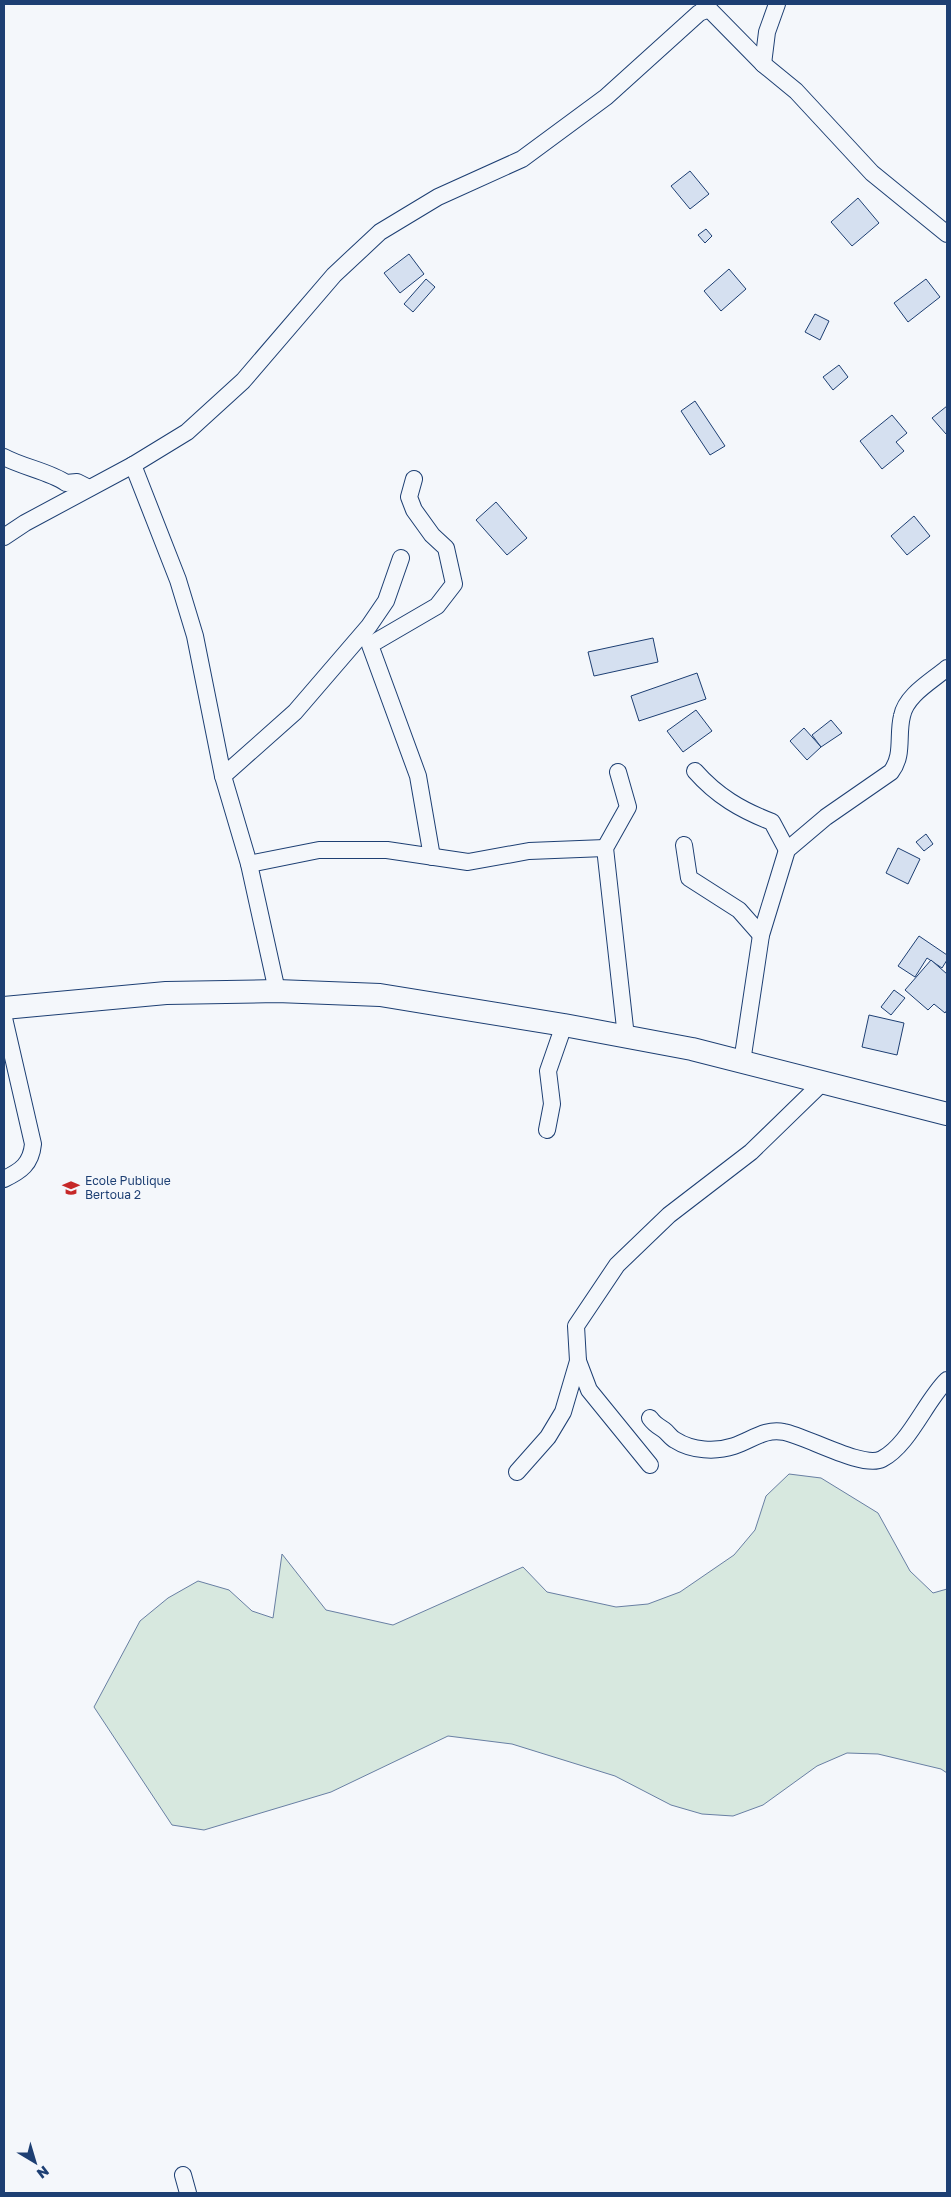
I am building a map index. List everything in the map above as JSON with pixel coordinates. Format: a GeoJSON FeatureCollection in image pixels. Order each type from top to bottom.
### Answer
{"type":"FeatureCollection","features":[{"type":"Feature","properties":{"kind":"street"},"geometry":{"type":"LineString","coordinates":[[763,64],[767,32],[777,4]]}},
{"type":"Feature","properties":{"kind":"street"},"geometry":{"type":"LineString","coordinates":[[4,537],[133,465],[187,432],[243,381],[334,275],[380,232],[438,197],[522,159],[606,97],[706,7],[763,64],[796,91],[872,172],[947,234]]}},
{"type":"Feature","properties":{"kind":"street"},"geometry":{"type":"LineString","coordinates":[[4,457],[40,473],[59,478],[66,483],[77,482],[89,488]]}},
{"type":"Feature","properties":{"kind":"street"},"geometry":{"type":"LineString","coordinates":[[133,465],[178,580],[195,636],[223,776],[249,864],[277,991]]}},
{"type":"Feature","properties":{"kind":"street"},"geometry":{"type":"LineString","coordinates":[[414,479],[409,497],[414,510],[432,535],[446,548],[454,584],[437,606],[370,645],[418,776],[432,857]]}},
{"type":"Feature","properties":{"kind":"street"},"geometry":{"type":"LineString","coordinates":[[223,776],[295,712],[369,626],[386,600],[401,558]]}},
{"type":"Feature","properties":{"kind":"street"},"geometry":{"type":"LineString","coordinates":[[742,1062],[761,934],[787,850],[826,817],[891,772],[897,764],[900,751],[902,714],[916,693],[947,668]]}},
{"type":"Feature","properties":{"kind":"street"},"geometry":{"type":"LineString","coordinates":[[695,771],[710,789],[747,812],[772,822],[787,850]]}},
{"type":"Feature","properties":{"kind":"street"},"geometry":{"type":"LineString","coordinates":[[618,772],[628,807],[605,848],[626,1037]]}},
{"type":"Feature","properties":{"kind":"street"},"geometry":{"type":"LineString","coordinates":[[684,845],[689,878],[739,910],[761,934]]}},
{"type":"Feature","properties":{"kind":"street"},"geometry":{"type":"LineString","coordinates":[[249,864],[319,850],[387,850],[468,862],[529,851],[605,848]]}},
{"type":"Feature","properties":{"kind":"street"},"geometry":{"type":"LineString","coordinates":[[4,1008],[166,993],[277,991],[380,995],[626,1037],[742,1062],[947,1114]]}},
{"type":"Feature","properties":{"kind":"street"},"geometry":{"type":"LineString","coordinates":[[4,1018],[33,1144],[32,1156],[21,1171],[4,1179]]}},
{"type":"Feature","properties":{"kind":"street"},"geometry":{"type":"LineString","coordinates":[[547,1130],[552,1104],[548,1071],[564,1025]]}},
{"type":"Feature","properties":{"kind":"street"},"geometry":{"type":"LineString","coordinates":[[650,1465],[588,1390],[578,1362],[576,1326],[617,1265],[670,1215],[751,1152],[823,1082]]}},
{"type":"Feature","properties":{"kind":"street"},"geometry":{"type":"LineString","coordinates":[[517,1472],[548,1437],[563,1412],[578,1362]]}},
{"type":"Feature","properties":{"kind":"street"},"geometry":{"type":"LineString","coordinates":[[650,1418],[654,1424],[675,1440],[705,1450],[719,1450],[734,1446],[769,1431],[798,1436],[829,1449],[869,1461],[881,1460],[892,1451],[915,1424],[940,1386],[947,1380]]}},
{"type":"Feature","properties":{"kind":"street"},"geometry":{"type":"LineString","coordinates":[[183,2175],[188,2193]]}},
{"type":"Feature","properties":{"kind":"shaded area"},"geometry":{"type":"Polygon","coordinates":[[[789,1474],[821,1478],[878,1513],[910,1571],[933,1593],[947,1589],[947,1773],[941,1769],[878,1754],[847,1753],[817,1766],[763,1805],[733,1816],[702,1814],[671,1805],[615,1776],[512,1744],[448,1736],[331,1792],[204,1830],[172,1825],[94,1707],[140,1621],[168,1598],[198,1581],[229,1590],[252,1611],[273,1618],[282,1554],[326,1610],[393,1625],[523,1567],[547,1592],[616,1607],[648,1604],[680,1592],[734,1555],[755,1530],[766,1496],[789,1474]]]}},
{"type":"Feature","properties":{"kind":"building"},"geometry":{"type":"Polygon","coordinates":[[[690,171],[709,194],[690,209],[671,186],[690,171]]]}},
{"type":"Feature","properties":{"kind":"building"},"geometry":{"type":"Polygon","coordinates":[[[858,198],[879,223],[852,246],[831,222],[858,198]]]}},
{"type":"Feature","properties":{"kind":"building"},"geometry":{"type":"Polygon","coordinates":[[[706,229],[712,236],[705,243],[698,235],[706,229]]]}},
{"type":"Feature","properties":{"kind":"building"},"geometry":{"type":"Polygon","coordinates":[[[409,254],[424,274],[400,293],[384,273],[409,254]]]}},
{"type":"Feature","properties":{"kind":"building"},"geometry":{"type":"Polygon","coordinates":[[[729,269],[746,289],[721,311],[704,291],[729,269]]]}},
{"type":"Feature","properties":{"kind":"building"},"geometry":{"type":"Polygon","coordinates":[[[426,279],[435,287],[413,312],[404,304],[426,279]]]}},
{"type":"Feature","properties":{"kind":"building"},"geometry":{"type":"Polygon","coordinates":[[[926,279],[940,297],[908,322],[894,303],[926,279]]]}},
{"type":"Feature","properties":{"kind":"building"},"geometry":{"type":"Polygon","coordinates":[[[815,314],[829,321],[820,340],[805,332],[815,314]]]}},
{"type":"Feature","properties":{"kind":"building"},"geometry":{"type":"Polygon","coordinates":[[[839,365],[848,377],[833,390],[823,377],[839,365]]]}},
{"type":"Feature","properties":{"kind":"building"},"geometry":{"type":"Polygon","coordinates":[[[695,401],[725,446],[710,455],[681,411],[695,401]]]}},
{"type":"Feature","properties":{"kind":"building"},"geometry":{"type":"Polygon","coordinates":[[[947,406],[947,434],[946,434],[932,418],[947,406]]]}},
{"type":"Feature","properties":{"kind":"building"},"geometry":{"type":"Polygon","coordinates":[[[892,415],[907,433],[896,442],[904,451],[882,469],[860,441],[892,415]]]}},
{"type":"Feature","properties":{"kind":"building"},"geometry":{"type":"Polygon","coordinates":[[[496,502],[527,538],[507,555],[476,520],[496,502]]]}},
{"type":"Feature","properties":{"kind":"building"},"geometry":{"type":"Polygon","coordinates":[[[914,516],[930,536],[907,555],[891,536],[914,516]]]}},
{"type":"Feature","properties":{"kind":"building"},"geometry":{"type":"Polygon","coordinates":[[[653,638],[658,662],[594,676],[588,652],[653,638]]]}},
{"type":"Feature","properties":{"kind":"building"},"geometry":{"type":"Polygon","coordinates":[[[697,673],[706,699],[639,721],[631,696],[697,673]]]}},
{"type":"Feature","properties":{"kind":"building"},"geometry":{"type":"Polygon","coordinates":[[[696,710],[712,731],[683,752],[667,731],[696,710]]]}},
{"type":"Feature","properties":{"kind":"building"},"geometry":{"type":"Polygon","coordinates":[[[831,720],[842,733],[821,747],[812,735],[831,720]]]}},
{"type":"Feature","properties":{"kind":"building"},"geometry":{"type":"Polygon","coordinates":[[[804,728],[821,747],[807,760],[790,741],[804,728]]]}},
{"type":"Feature","properties":{"kind":"building"},"geometry":{"type":"Polygon","coordinates":[[[926,834],[933,844],[924,851],[916,842],[926,834]]]}},
{"type":"Feature","properties":{"kind":"building"},"geometry":{"type":"Polygon","coordinates":[[[898,848],[920,859],[908,884],[886,873],[898,848]]]}},
{"type":"Feature","properties":{"kind":"building"},"geometry":{"type":"Polygon","coordinates":[[[919,936],[947,955],[947,960],[942,968],[927,958],[915,977],[898,966],[919,936]]]}},
{"type":"Feature","properties":{"kind":"building"},"geometry":{"type":"Polygon","coordinates":[[[931,960],[947,974],[947,1010],[945,1013],[934,1004],[928,1010],[905,990],[931,960]]]}},
{"type":"Feature","properties":{"kind":"building"},"geometry":{"type":"Polygon","coordinates":[[[894,990],[905,998],[891,1015],[881,1007],[894,990]]]}},
{"type":"Feature","properties":{"kind":"building"},"geometry":{"type":"Polygon","coordinates":[[[869,1015],[904,1023],[897,1055],[862,1047],[869,1015]]]}},
{"type":"Feature","properties":{"kind":"place","name":"Ecole Publique Bertoua 2"},"geometry":{"type":"Point","coordinates":[71,1188]}}]}
